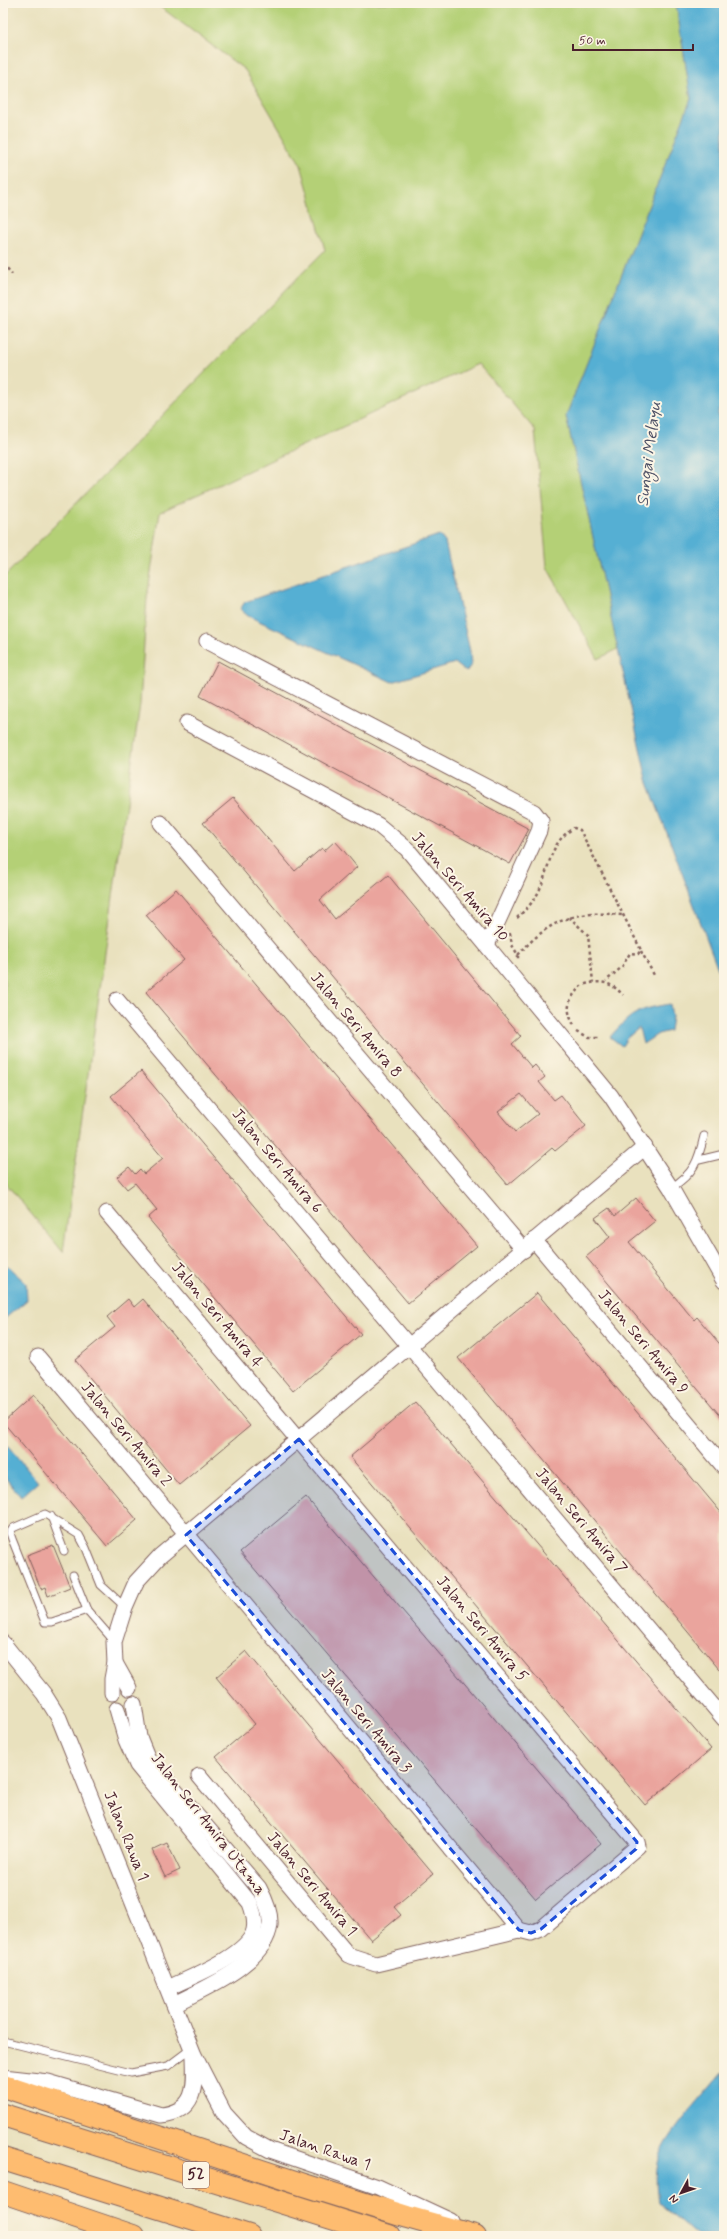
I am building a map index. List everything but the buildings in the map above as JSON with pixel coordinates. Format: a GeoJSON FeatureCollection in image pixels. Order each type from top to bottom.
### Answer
{"type":"FeatureCollection","features":[{"type":"Feature","properties":{"kind":"main road"},"geometry":{"type":"LineString","coordinates":[[3,2086],[304,2185],[407,2217],[475,2236]]}},
{"type":"Feature","properties":{"kind":"main road","name":"52"},"geometry":{"type":"LineString","coordinates":[[3,2115],[389,2236]]}},
{"type":"Feature","properties":{"kind":"main road"},"geometry":{"type":"LineString","coordinates":[[3,2159],[249,2236]]}},
{"type":"Feature","properties":{"kind":"main road"},"geometry":{"type":"LineString","coordinates":[[3,2192],[134,2236]]}},
{"type":"Feature","properties":{"kind":"street"},"geometry":{"type":"LineString","coordinates":[[207,641],[534,812],[540,821],[539,831],[487,945]]}},
{"type":"Feature","properties":{"kind":"street","name":"Jalan Seri Amira 10"},"geometry":{"type":"LineString","coordinates":[[187,723],[378,825],[407,849],[611,1096],[671,1188],[724,1281]]}},
{"type":"Feature","properties":{"kind":"street","name":"Jalan Seri Amira 8"},"geometry":{"type":"LineString","coordinates":[[161,824],[529,1245]]}},
{"type":"Feature","properties":{"kind":"street","name":"Jalan Seri Amira 6"},"geometry":{"type":"LineString","coordinates":[[117,1000],[410,1346]]}},
{"type":"Feature","properties":{"kind":"street"},"geometry":{"type":"LineString","coordinates":[[112,1692],[112,1679],[115,1663],[114,1642],[125,1607],[136,1582],[160,1556],[645,1147]]}},
{"type":"Feature","properties":{"kind":"street","name":"Jalan Seri Amira 4"},"geometry":{"type":"LineString","coordinates":[[106,1213],[299,1439]]}},
{"type":"Feature","properties":{"kind":"street","name":"Jalan Seri Amira 9"},"geometry":{"type":"LineString","coordinates":[[529,1245],[724,1467]]}},
{"type":"Feature","properties":{"kind":"street","name":"Jalan Seri Amira 7"},"geometry":{"type":"LineString","coordinates":[[410,1346],[724,1719]]}},
{"type":"Feature","properties":{"kind":"street","name":"Jalan Seri Amira 2"},"geometry":{"type":"LineString","coordinates":[[38,1357],[186,1535]]}},
{"type":"Feature","properties":{"kind":"street","name":"Jalan Seri Amira 5"},"geometry":{"type":"LineString","coordinates":[[299,1439],[637,1842],[636,1849],[541,1930]]}},
{"type":"Feature","properties":{"kind":"street","name":"Jalan Seri Amira 3"},"geometry":{"type":"LineString","coordinates":[[186,1535],[519,1930]]}},
{"type":"Feature","properties":{"kind":"street","name":"Jalan Rawa 1"},"geometry":{"type":"LineString","coordinates":[[3,1643],[44,1694],[59,1718],[193,2052],[224,2113],[246,2137],[270,2150],[378,2187],[482,2236]]}},
{"type":"Feature","properties":{"kind":"street"},"geometry":{"type":"LineString","coordinates":[[115,1663],[129,1688]]}},
{"type":"Feature","properties":{"kind":"street","name":"Jalan Seri Amira Utama"},"geometry":{"type":"LineString","coordinates":[[134,1704],[139,1737],[148,1759],[259,1888],[268,1905],[270,1924],[266,1941],[252,1958],[224,1977],[174,2004]]}},
{"type":"Feature","properties":{"kind":"street","name":"Jalan Seri Amira Utama"},"geometry":{"type":"LineString","coordinates":[[136,1719],[119,1716],[126,1740],[138,1764],[250,1902],[254,1917],[254,1931],[245,1945],[217,1965],[168,1988]]}},
{"type":"Feature","properties":{"kind":"street","name":"Jalan Seri Amira 1"},"geometry":{"type":"LineString","coordinates":[[199,1776],[348,1955],[376,1964],[519,1930],[531,1933],[541,1930]]}},
{"type":"Feature","properties":{"kind":"street","name":"Jalan Rawa 1"},"geometry":{"type":"LineString","coordinates":[[3,2077],[48,2082],[162,2115],[175,2113],[188,2104],[194,2089],[193,2052]]}},
{"type":"Feature","properties":{"kind":"lane"},"geometry":{"type":"LineString","coordinates":[[671,1188],[683,1180],[699,1160],[704,1136]]}},
{"type":"Feature","properties":{"kind":"lane"},"geometry":{"type":"LineString","coordinates":[[699,1160],[724,1154]]}},
{"type":"Feature","properties":{"kind":"lane"},"geometry":{"type":"LineString","coordinates":[[87,1610],[52,1622],[45,1622],[12,1539],[10,1533],[13,1528],[45,1514],[51,1516],[79,1535],[86,1548],[100,1585],[125,1607]]}},
{"type":"Feature","properties":{"kind":"lane"},"geometry":{"type":"LineString","coordinates":[[51,1516],[64,1551]]}},
{"type":"Feature","properties":{"kind":"lane"},"geometry":{"type":"LineString","coordinates":[[73,1575],[87,1610],[114,1642]]}},
{"type":"Feature","properties":{"kind":"lane"},"geometry":{"type":"LineString","coordinates":[[3,2041],[131,2074],[168,2066],[193,2052]]}},
{"type":"Feature","properties":{"kind":"path"},"geometry":{"type":"LineString","coordinates":[[3,264],[12,274]]}},
{"type":"Feature","properties":{"kind":"path"},"geometry":{"type":"LineString","coordinates":[[514,922],[535,900],[558,840],[574,828],[580,830],[654,975]]}},
{"type":"Feature","properties":{"kind":"path"},"geometry":{"type":"LineString","coordinates":[[515,978],[518,954],[535,935],[568,917],[582,914],[623,916]]}},
{"type":"Feature","properties":{"kind":"path"},"geometry":{"type":"LineString","coordinates":[[568,917],[588,935],[593,982]]}},
{"type":"Feature","properties":{"kind":"path"},"geometry":{"type":"LineString","coordinates":[[512,927],[510,933],[512,945],[518,954]]}},
{"type":"Feature","properties":{"kind":"path"},"geometry":{"type":"LineString","coordinates":[[606,981],[622,967],[630,953],[638,954],[640,950]]}},
{"type":"Feature","properties":{"kind":"path"},"geometry":{"type":"LineString","coordinates":[[598,1037],[589,1037],[576,1030],[568,1016],[568,1003],[573,994],[582,985],[606,981],[616,987],[623,995]]}},
{"type":"Feature","properties":{"kind":"highlighted area"},"geometry":{"type":"Polygon","coordinates":[[[299,1439],[637,1842],[636,1849],[541,1929],[531,1933],[519,1930],[186,1535],[299,1439]]]}},
{"type":"Feature","properties":{"kind":"green space"},"geometry":{"type":"Polygon","coordinates":[[[155,3],[676,3],[691,99],[566,416],[618,649],[598,659],[547,567],[535,430],[478,364],[160,512],[147,598],[140,704],[63,1252],[3,1180],[3,993],[5,984],[3,977],[3,578],[325,250],[301,165],[245,70],[155,3]]]}},
{"type":"Feature","properties":{"kind":"water","name":"Sungai Melayu"},"geometry":{"type":"Polygon","coordinates":[[[676,3],[724,3],[724,402],[718,412],[724,467],[724,985],[647,780],[566,416],[691,99],[676,3]]]}},
{"type":"Feature","properties":{"kind":"water"},"geometry":{"type":"Polygon","coordinates":[[[439,535],[445,542],[470,651],[471,665],[466,672],[455,663],[392,682],[248,616],[240,609],[245,602],[439,535]]]}},
{"type":"Feature","properties":{"kind":"water"},"geometry":{"type":"Polygon","coordinates":[[[670,1004],[672,1017],[670,1031],[658,1034],[643,1044],[639,1028],[627,1038],[622,1046],[610,1037],[624,1022],[636,1013],[642,1010],[670,1004]]]}},
{"type":"Feature","properties":{"kind":"water"},"geometry":{"type":"Polygon","coordinates":[[[3,1262],[26,1283],[27,1300],[3,1320],[3,1262]]]}},
{"type":"Feature","properties":{"kind":"water"},"geometry":{"type":"Polygon","coordinates":[[[3,1440],[38,1482],[21,1497],[3,1475],[3,1440]]]}},
{"type":"Feature","properties":{"kind":"water"},"geometry":{"type":"Polygon","coordinates":[[[724,2071],[724,2236],[697,2236],[658,2202],[656,2180],[657,2170],[659,2159],[669,2138],[724,2071]]]}}]}
